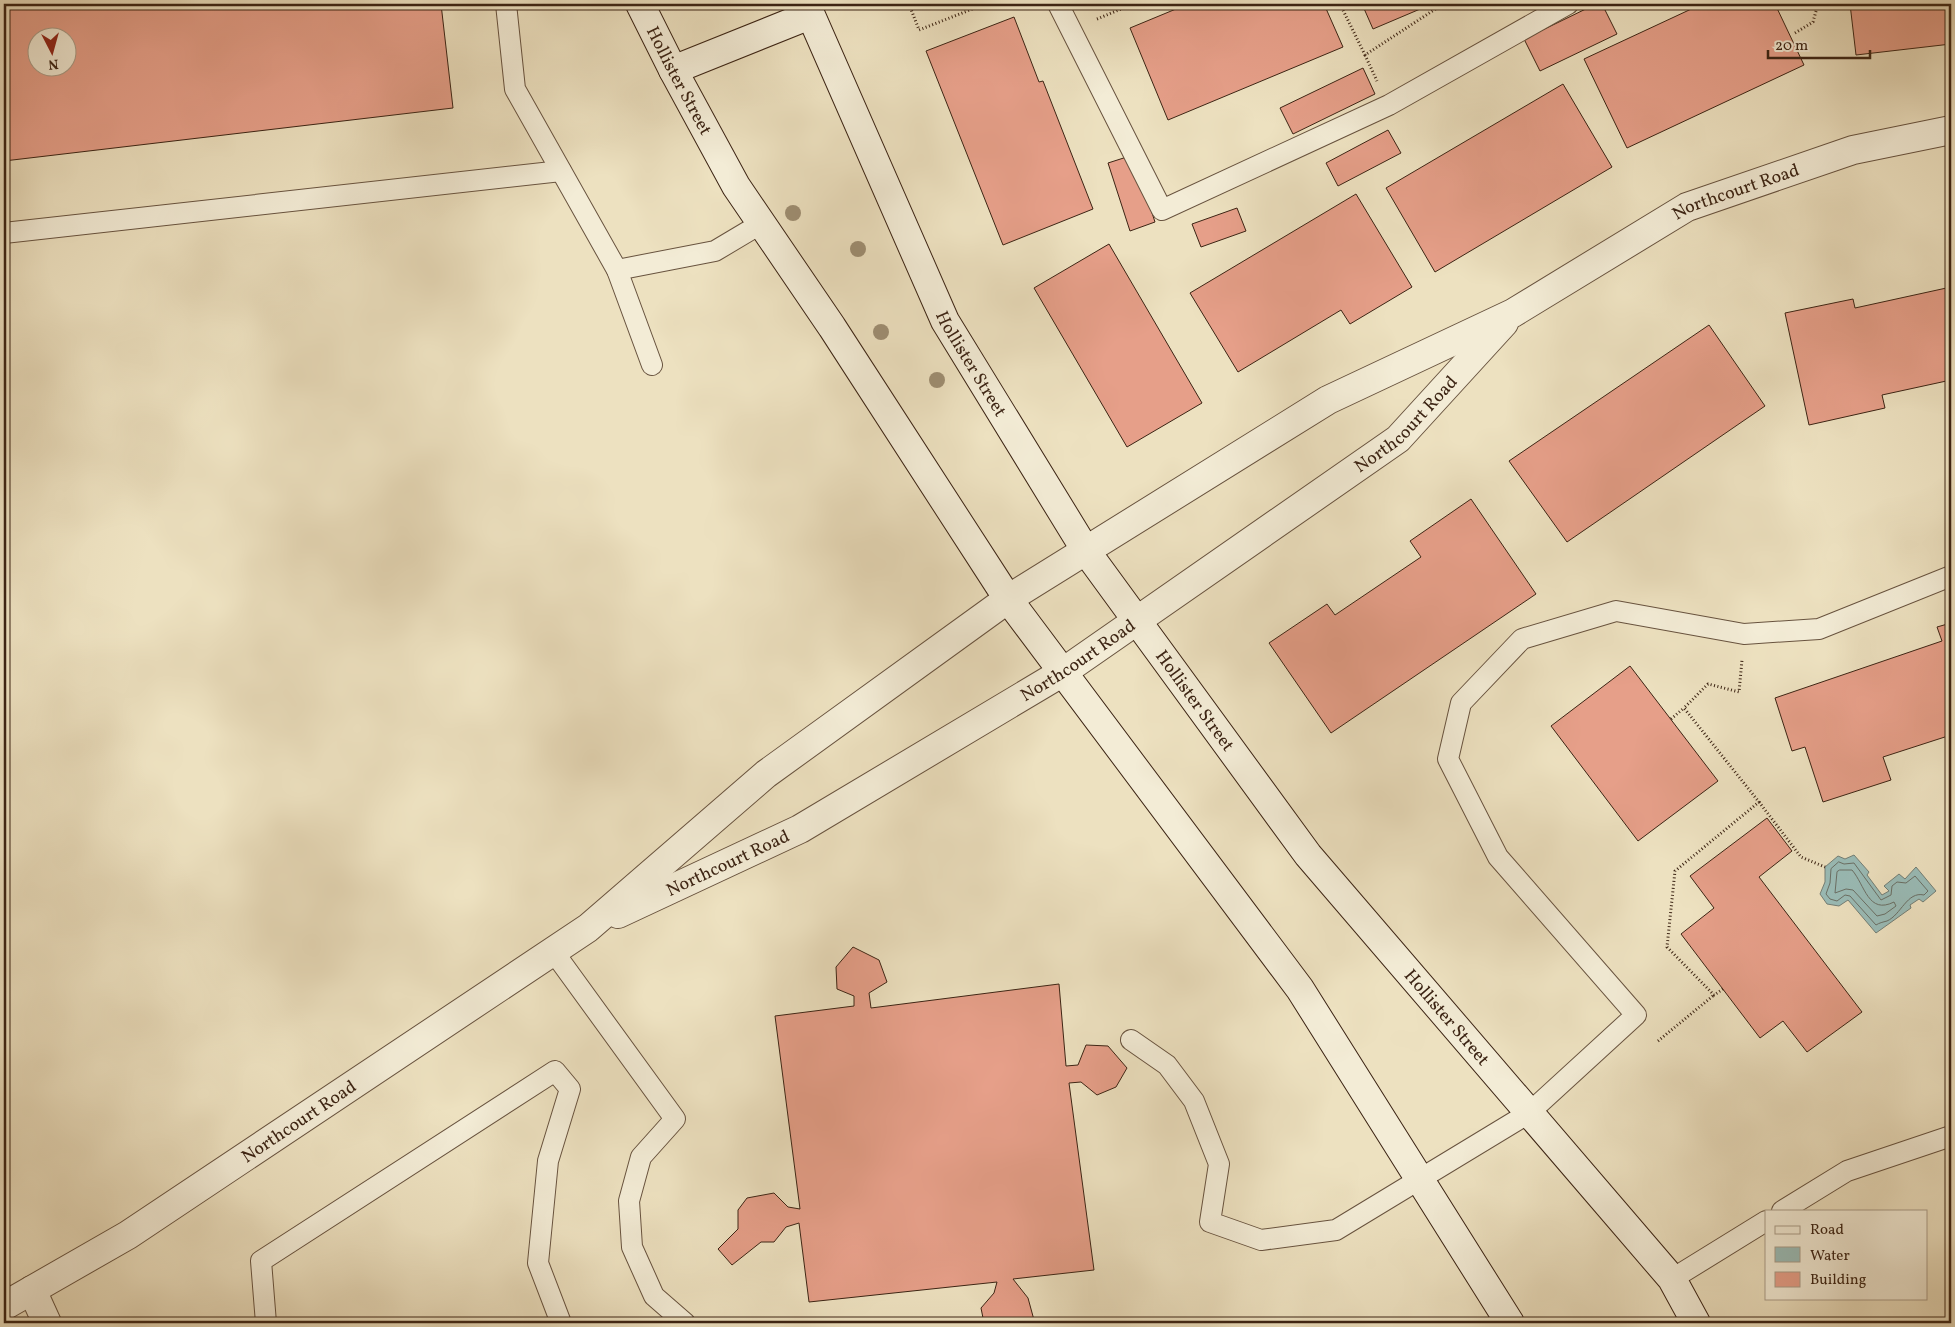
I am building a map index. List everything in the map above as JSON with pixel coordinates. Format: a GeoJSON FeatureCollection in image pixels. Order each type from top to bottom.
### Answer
{"type":"FeatureCollection","features":[{"type":"Feature","properties":{"kind":"street","name":"Hollister Street"},"geometry":{"type":"LineString","coordinates":[[640,4],[673,70],[736,186],[1008,600],[1300,989],[1510,1323]]}},
{"type":"Feature","properties":{"kind":"street","name":"Hollister Street"},"geometry":{"type":"LineString","coordinates":[[808,9],[945,321],[1086,552],[1308,855],[1672,1279],[1696,1323]]}},
{"type":"Feature","properties":{"kind":"street"},"geometry":{"type":"LineString","coordinates":[[673,70],[808,9]]}},
{"type":"Feature","properties":{"kind":"street","name":"Northcourt Road"},"geometry":{"type":"LineString","coordinates":[[4,1306],[128,1235],[553,952],[588,928],[766,774],[1008,600],[1328,400],[1513,313],[1687,207],[1853,150],[1951,130]]}},
{"type":"Feature","properties":{"kind":"street","name":"Northcourt Road"},"geometry":{"type":"LineString","coordinates":[[588,928],[800,829],[1063,672],[1398,439],[1513,313]]}},
{"type":"Feature","properties":{"kind":"street"},"geometry":{"type":"LineString","coordinates":[[32,1290],[47,1323]]}},
{"type":"Feature","properties":{"kind":"lane"},"geometry":{"type":"LineString","coordinates":[[506,4],[515,89],[617,270],[652,365]]}},
{"type":"Feature","properties":{"kind":"lane"},"geometry":{"type":"LineString","coordinates":[[1058,4],[1162,210],[1389,105],[1568,4]]}},
{"type":"Feature","properties":{"kind":"lane"},"geometry":{"type":"LineString","coordinates":[[4,233],[561,172]]}},
{"type":"Feature","properties":{"kind":"lane"},"geometry":{"type":"LineString","coordinates":[[617,270],[715,251],[762,223]]}},
{"type":"Feature","properties":{"kind":"lane"},"geometry":{"type":"LineString","coordinates":[[1131,1040],[1167,1065],[1194,1101],[1218,1164],[1210,1222],[1261,1240],[1336,1230],[1529,1112],[1636,1015],[1498,857],[1448,759],[1460,703],[1522,639],[1616,611],[1744,634],[1819,629],[1951,576]]}},
{"type":"Feature","properties":{"kind":"lane"},"geometry":{"type":"LineString","coordinates":[[553,952],[675,1119],[642,1157],[629,1202],[632,1247],[654,1296],[686,1323]]}},
{"type":"Feature","properties":{"kind":"lane"},"geometry":{"type":"LineString","coordinates":[[266,1323],[261,1261],[555,1071],[570,1089],[548,1161],[538,1263],[561,1323]]}},
{"type":"Feature","properties":{"kind":"lane"},"geometry":{"type":"LineString","coordinates":[[1784,1210],[1847,1171],[1951,1136]]}},
{"type":"Feature","properties":{"kind":"lane"},"geometry":{"type":"LineString","coordinates":[[1672,1279],[1765,1222]]}},
{"type":"Feature","properties":{"kind":"path"},"geometry":{"type":"LineString","coordinates":[[909,4],[919,30],[985,4]]}},
{"type":"Feature","properties":{"kind":"path"},"geometry":{"type":"LineString","coordinates":[[1071,30],[1133,4]]}},
{"type":"Feature","properties":{"kind":"path"},"geometry":{"type":"LineString","coordinates":[[1340,4],[1365,54],[1437,8],[1464,4]]}},
{"type":"Feature","properties":{"kind":"path"},"geometry":{"type":"LineString","coordinates":[[1795,33],[1813,22],[1818,4]]}},
{"type":"Feature","properties":{"kind":"path"},"geometry":{"type":"LineString","coordinates":[[1671,720],[1708,684],[1739,692],[1744,634]]}},
{"type":"Feature","properties":{"kind":"path"},"geometry":{"type":"LineString","coordinates":[[1684,708],[1801,857],[1825,867]]}},
{"type":"Feature","properties":{"kind":"path"},"geometry":{"type":"LineString","coordinates":[[1714,995],[1667,947],[1675,870],[1759,802]]}},
{"type":"Feature","properties":{"kind":"path"},"geometry":{"type":"LineString","coordinates":[[1658,1041],[1723,988]]}},
{"type":"Feature","properties":{"kind":"water"},"geometry":{"type":"Polygon","coordinates":[[[1854,855],[1869,872],[1867,875],[1882,895],[1889,891],[1884,886],[1899,874],[1905,879],[1916,867],[1936,891],[1923,902],[1919,899],[1910,905],[1911,908],[1876,933],[1848,900],[1839,906],[1827,904],[1820,894],[1825,882],[1825,867],[1838,856],[1845,859],[1854,855]]]}},
{"type":"Feature","properties":{"kind":"building"},"geometry":{"type":"Polygon","coordinates":[[[34,4],[441,4],[453,108],[4,161],[4,7],[34,4]]]}},
{"type":"Feature","properties":{"kind":"building"},"geometry":{"type":"Polygon","coordinates":[[[1188,4],[1324,4],[1343,47],[1168,120],[1130,28],[1188,4]]]}},
{"type":"Feature","properties":{"kind":"building"},"geometry":{"type":"Polygon","coordinates":[[[1362,4],[1432,4],[1373,29],[1362,4]]]}},
{"type":"Feature","properties":{"kind":"building"},"geometry":{"type":"Polygon","coordinates":[[[1596,4],[1602,4],[1617,34],[1540,71],[1524,39],[1596,4]]]}},
{"type":"Feature","properties":{"kind":"building"},"geometry":{"type":"Polygon","coordinates":[[[1702,4],[1775,4],[1804,65],[1627,148],[1584,59],[1702,4]]]}},
{"type":"Feature","properties":{"kind":"building"},"geometry":{"type":"Polygon","coordinates":[[[1850,4],[1951,4],[1951,44],[1856,55],[1850,4]]]}},
{"type":"Feature","properties":{"kind":"building"},"geometry":{"type":"Polygon","coordinates":[[[1014,17],[1039,82],[1043,81],[1093,209],[1003,245],[926,51],[1014,17]]]}},
{"type":"Feature","properties":{"kind":"building"},"geometry":{"type":"Polygon","coordinates":[[[1363,68],[1375,94],[1293,134],[1280,108],[1363,68]]]}},
{"type":"Feature","properties":{"kind":"building"},"geometry":{"type":"Polygon","coordinates":[[[1563,84],[1612,167],[1435,272],[1386,188],[1563,84]]]}},
{"type":"Feature","properties":{"kind":"building"},"geometry":{"type":"Polygon","coordinates":[[[1388,130],[1401,153],[1338,186],[1326,163],[1388,130]]]}},
{"type":"Feature","properties":{"kind":"building"},"geometry":{"type":"Polygon","coordinates":[[[1133,155],[1155,222],[1130,231],[1108,163],[1133,155]]]}},
{"type":"Feature","properties":{"kind":"building"},"geometry":{"type":"Polygon","coordinates":[[[1356,194],[1412,287],[1350,324],[1341,310],[1238,372],[1190,293],[1356,194]]]}},
{"type":"Feature","properties":{"kind":"building"},"geometry":{"type":"Polygon","coordinates":[[[1237,208],[1246,231],[1201,247],[1192,224],[1237,208]]]}},
{"type":"Feature","properties":{"kind":"building"},"geometry":{"type":"Polygon","coordinates":[[[1109,244],[1202,403],[1127,447],[1034,288],[1109,244]]]}},
{"type":"Feature","properties":{"kind":"building"},"geometry":{"type":"Polygon","coordinates":[[[1951,287],[1951,380],[1882,395],[1885,408],[1809,425],[1785,313],[1853,299],[1855,308],[1951,287]]]}},
{"type":"Feature","properties":{"kind":"building"},"geometry":{"type":"Polygon","coordinates":[[[1709,325],[1765,406],[1567,542],[1509,461],[1709,325]]]}},
{"type":"Feature","properties":{"kind":"building"},"geometry":{"type":"Polygon","coordinates":[[[1471,499],[1536,594],[1331,733],[1269,643],[1327,604],[1335,615],[1421,557],[1410,541],[1471,499]]]}},
{"type":"Feature","properties":{"kind":"building"},"geometry":{"type":"Polygon","coordinates":[[[1951,623],[1951,735],[1883,757],[1891,780],[1823,802],[1805,747],[1792,751],[1775,698],[1942,641],[1937,627],[1951,623]]]}},
{"type":"Feature","properties":{"kind":"building"},"geometry":{"type":"Polygon","coordinates":[[[1630,666],[1718,781],[1638,841],[1551,726],[1630,666]]]}},
{"type":"Feature","properties":{"kind":"building"},"geometry":{"type":"Polygon","coordinates":[[[1767,818],[1792,851],[1759,877],[1862,1012],[1807,1052],[1783,1021],[1760,1038],[1681,934],[1714,908],[1690,876],[1767,818]]]}},
{"type":"Feature","properties":{"kind":"building"},"geometry":{"type":"Polygon","coordinates":[[[853,947],[879,960],[887,982],[869,993],[871,1008],[1059,984],[1066,1066],[1078,1065],[1086,1045],[1108,1046],[1127,1068],[1116,1087],[1097,1095],[1081,1082],[1069,1083],[1094,1270],[1013,1279],[1028,1298],[1034,1320],[1030,1323],[984,1323],[981,1308],[994,1293],[997,1282],[809,1302],[799,1223],[786,1227],[774,1242],[761,1242],[732,1265],[718,1249],[738,1229],[738,1210],[747,1198],[774,1193],[788,1207],[800,1209],[775,1016],[854,1006],[854,996],[837,989],[836,967],[853,947]]]}}]}
